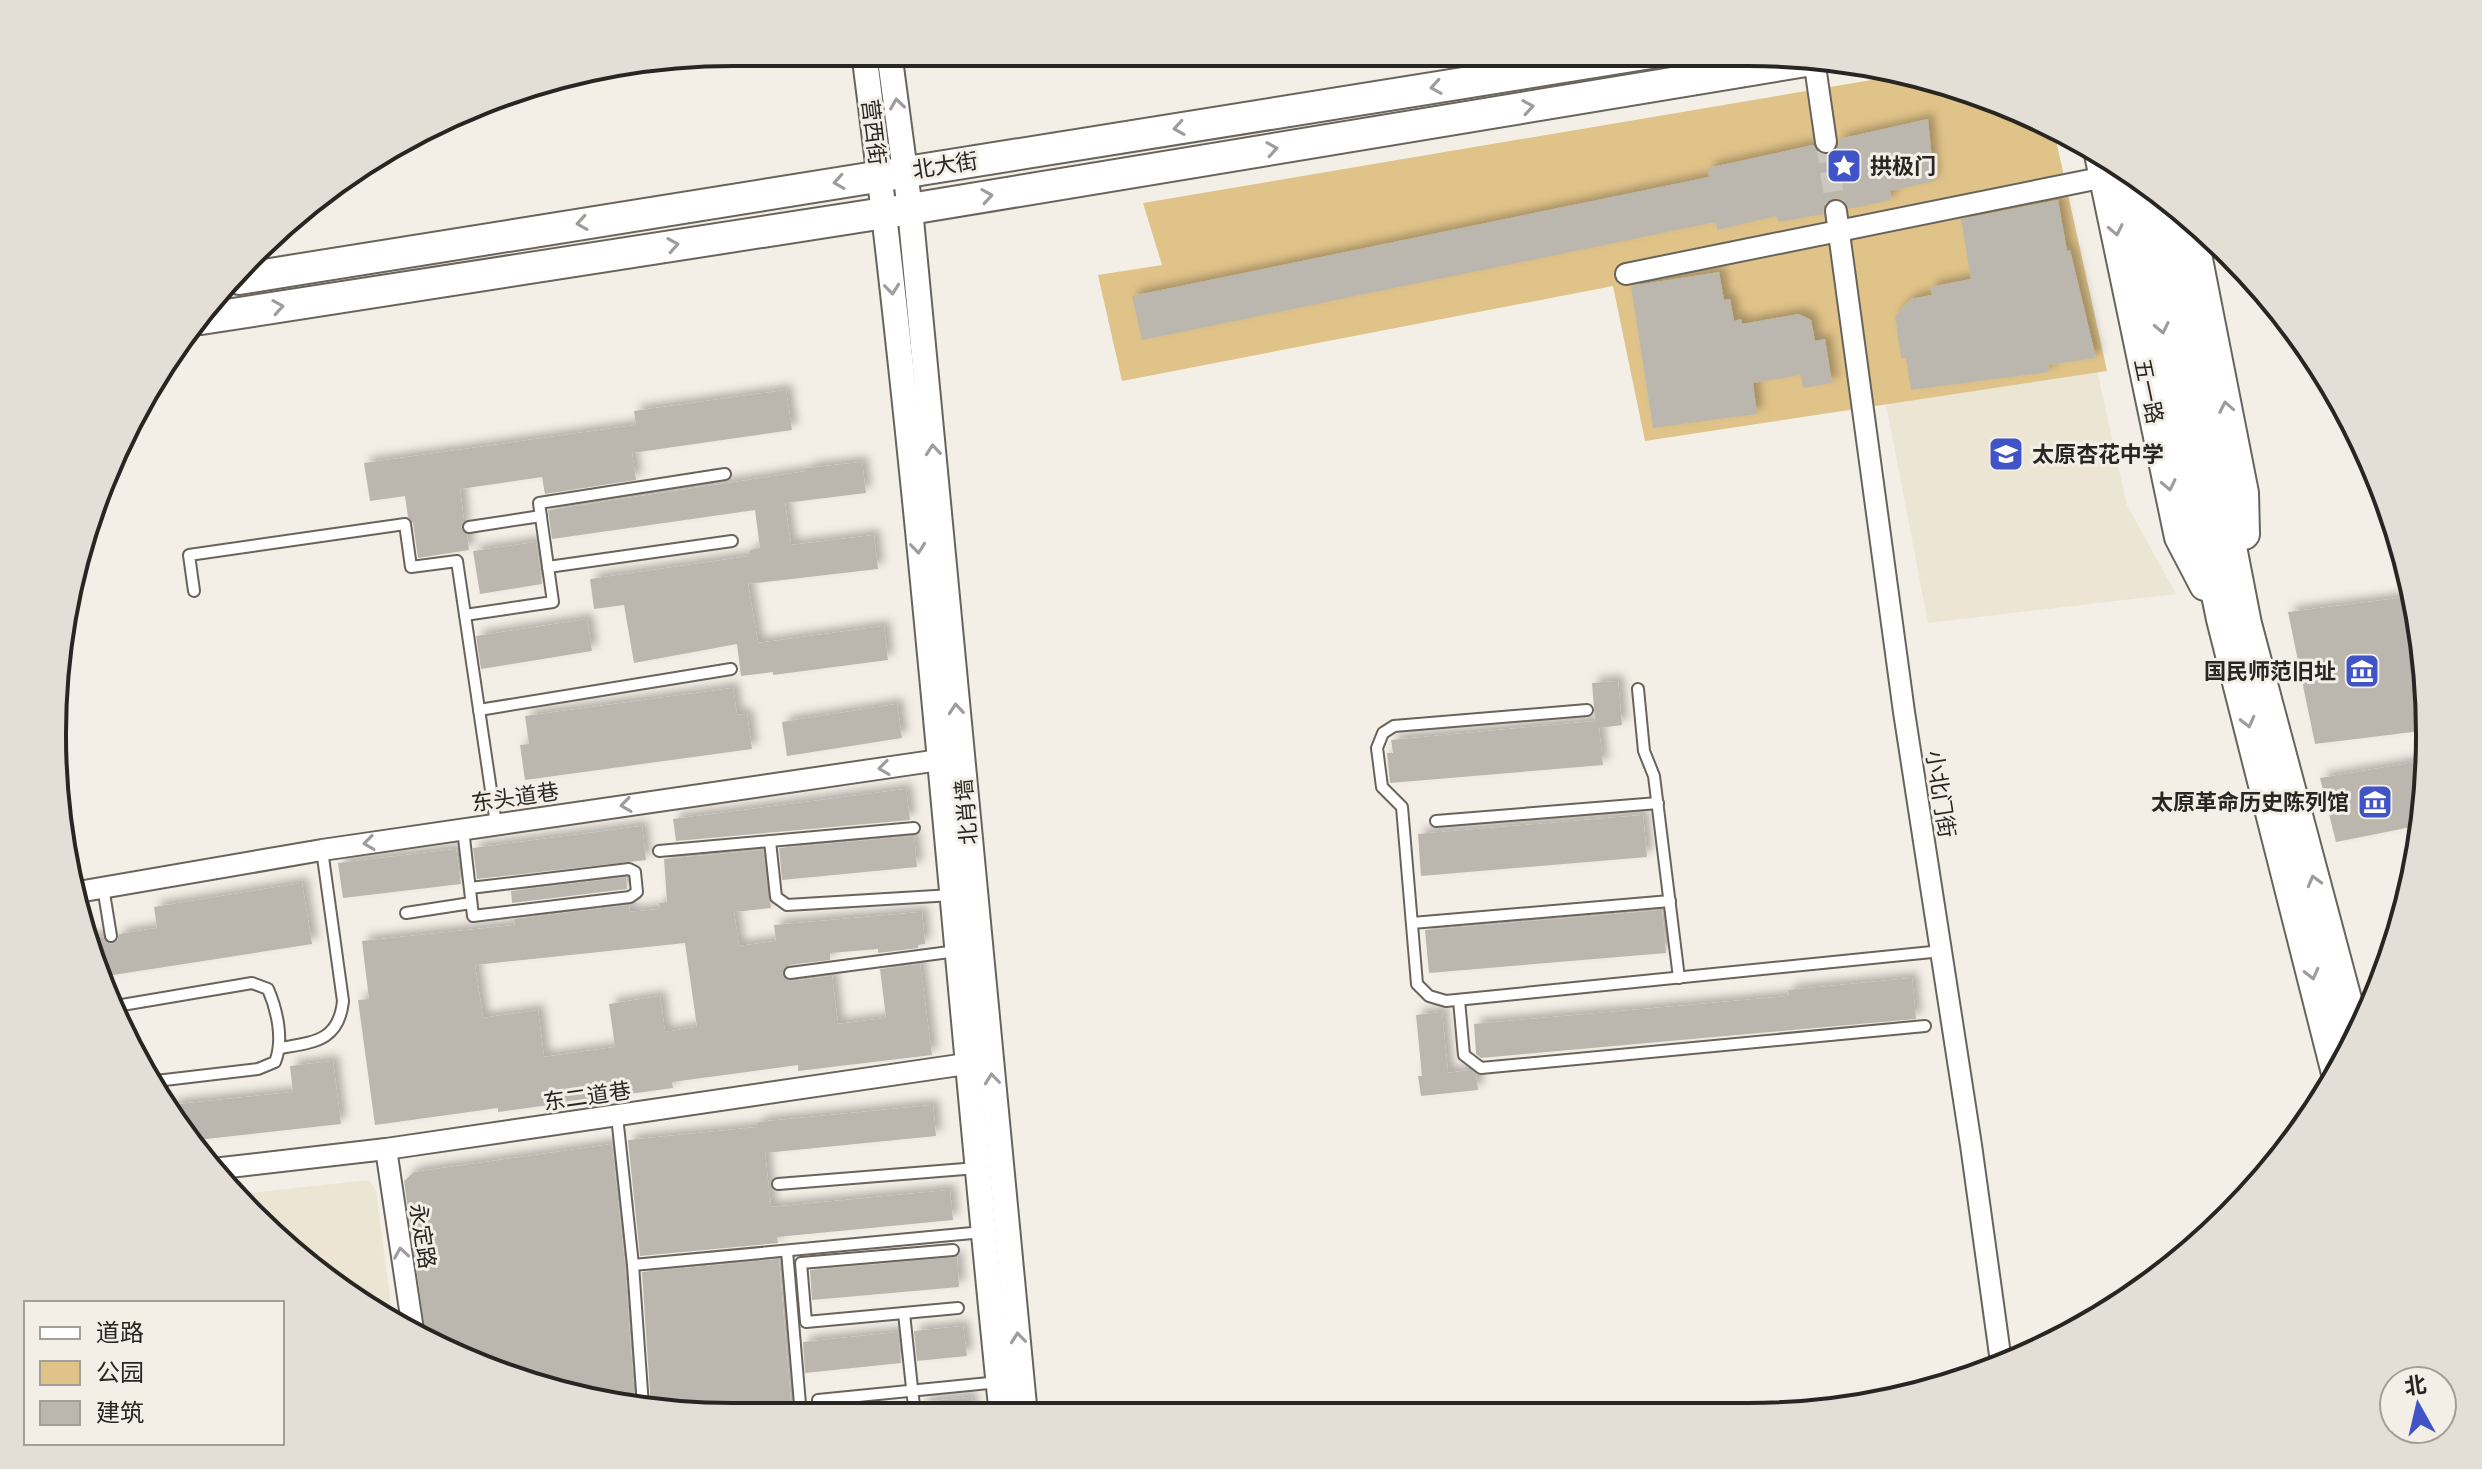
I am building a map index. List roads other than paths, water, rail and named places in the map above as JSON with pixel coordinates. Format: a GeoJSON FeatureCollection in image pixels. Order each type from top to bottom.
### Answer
{"type":"FeatureCollection","features":[{"type":"Feature","properties":{"kind":"main road","name":"北大街"},"geometry":{"type":"LineString","coordinates":[[247,278],[1569,66]]}},
{"type":"Feature","properties":{"kind":"main road"},"geometry":{"type":"LineString","coordinates":[[213,317],[897,210],[1770,67]]}},
{"type":"Feature","properties":{"kind":"main road","name":"五一路"},"geometry":{"type":"LineString","coordinates":[[2113,175],[2234,622],[2351,1021]]}},
{"type":"Feature","properties":{"kind":"main road","name":"五一路"},"geometry":{"type":"LineString","coordinates":[[2166,214],[2234,622],[2333,1056]]}},
{"type":"Feature","properties":{"kind":"main road","name":"五一路"},"geometry":{"type":"LineString","coordinates":[[2193,236],[2243,493],[2234,622]]}},
{"type":"Feature","properties":{"kind":"street","name":"营西街"},"geometry":{"type":"LineString","coordinates":[[867,66],[893,173]]}},
{"type":"Feature","properties":{"kind":"street","name":"营西街"},"geometry":{"type":"LineString","coordinates":[[889,66],[897,210]]}},
{"type":"Feature","properties":{"kind":"street"},"geometry":{"type":"LineString","coordinates":[[1817,70],[1826,142]]}},
{"type":"Feature","properties":{"kind":"street"},"geometry":{"type":"LineString","coordinates":[[1626,274],[1841,232],[2103,169]]}},
{"type":"Feature","properties":{"kind":"street","name":"北肖墙"},"geometry":{"type":"LineString","coordinates":[[897,210],[950,758],[1024,1403]]}},
{"type":"Feature","properties":{"kind":"street","name":"小北门街"},"geometry":{"type":"LineString","coordinates":[[1836,211],[1904,712],[2000,1353]]}},
{"type":"Feature","properties":{"kind":"street"},"geometry":{"type":"LineString","coordinates":[[950,758],[952,895],[1001,1403]]}},
{"type":"Feature","properties":{"kind":"street","name":"东头道巷"},"geometry":{"type":"LineString","coordinates":[[85,891],[322,850],[950,758]]}},
{"type":"Feature","properties":{"kind":"street","name":"东二道巷"},"geometry":{"type":"LineString","coordinates":[[233,1176],[967,1070]]}},
{"type":"Feature","properties":{"kind":"street","name":"东二道巷"},"geometry":{"type":"LineString","coordinates":[[226,1168],[386,1154]]}},
{"type":"Feature","properties":{"kind":"street","name":"永定路"},"geometry":{"type":"LineString","coordinates":[[386,1154],[411,1319]]}},
{"type":"Feature","properties":{"kind":"lane"},"geometry":{"type":"LineString","coordinates":[[465,615],[553,602],[539,503],[725,474]]}},
{"type":"Feature","properties":{"kind":"lane"},"geometry":{"type":"LineString","coordinates":[[469,527],[541,516]]}},
{"type":"Feature","properties":{"kind":"lane"},"geometry":{"type":"LineString","coordinates":[[194,591],[189,555],[405,524],[411,567],[457,561],[496,824]]}},
{"type":"Feature","properties":{"kind":"lane"},"geometry":{"type":"LineString","coordinates":[[548,567],[732,541]]}},
{"type":"Feature","properties":{"kind":"lane"},"geometry":{"type":"LineString","coordinates":[[479,710],[731,669]]}},
{"type":"Feature","properties":{"kind":"lane"},"geometry":{"type":"LineString","coordinates":[[1638,689],[1644,751],[1654,776],[1658,803],[1679,978]]}},
{"type":"Feature","properties":{"kind":"lane"},"geometry":{"type":"LineString","coordinates":[[1587,710],[1394,726],[1383,733],[1377,748],[1382,787],[1402,807],[1417,984],[1429,996],[1446,1001],[1459,1000],[1942,951]]}},
{"type":"Feature","properties":{"kind":"lane"},"geometry":{"type":"LineString","coordinates":[[1436,821],[1658,803]]}},
{"type":"Feature","properties":{"kind":"lane"},"geometry":{"type":"LineString","coordinates":[[659,851],[914,828]]}},
{"type":"Feature","properties":{"kind":"lane"},"geometry":{"type":"LineString","coordinates":[[463,829],[473,916],[630,897],[637,892],[635,872],[629,869],[470,888]]}},
{"type":"Feature","properties":{"kind":"lane"},"geometry":{"type":"LineString","coordinates":[[770,841],[776,897],[787,905],[952,895]]}},
{"type":"Feature","properties":{"kind":"lane"},"geometry":{"type":"LineString","coordinates":[[281,1048],[317,1042],[333,1030],[341,1015],[343,1001],[322,850]]}},
{"type":"Feature","properties":{"kind":"lane"},"geometry":{"type":"LineString","coordinates":[[103,887],[111,936]]}},
{"type":"Feature","properties":{"kind":"lane"},"geometry":{"type":"LineString","coordinates":[[1412,923],[1670,901]]}},
{"type":"Feature","properties":{"kind":"lane"},"geometry":{"type":"LineString","coordinates":[[406,913],[471,903]]}},
{"type":"Feature","properties":{"kind":"lane"},"geometry":{"type":"LineString","coordinates":[[790,973],[957,951]]}},
{"type":"Feature","properties":{"kind":"lane"},"geometry":{"type":"LineString","coordinates":[[124,1005],[252,983],[268,989],[273,1000],[281,1048],[275,1062],[258,1069],[163,1080]]}},
{"type":"Feature","properties":{"kind":"lane"},"geometry":{"type":"LineString","coordinates":[[1459,1000],[1464,1055],[1481,1068],[1925,1026]]}},
{"type":"Feature","properties":{"kind":"lane"},"geometry":{"type":"LineString","coordinates":[[618,1121],[642,1396]]}},
{"type":"Feature","properties":{"kind":"lane"},"geometry":{"type":"LineString","coordinates":[[778,1184],[977,1168]]}},
{"type":"Feature","properties":{"kind":"lane"},"geometry":{"type":"LineString","coordinates":[[633,1265],[983,1232]]}},
{"type":"Feature","properties":{"kind":"lane"},"geometry":{"type":"LineString","coordinates":[[953,1250],[801,1263],[806,1322],[958,1308]]}},
{"type":"Feature","properties":{"kind":"lane"},"geometry":{"type":"LineString","coordinates":[[787,1251],[800,1403]]}},
{"type":"Feature","properties":{"kind":"lane"},"geometry":{"type":"LineString","coordinates":[[904,1313],[913,1403]]}},
{"type":"Feature","properties":{"kind":"lane"},"geometry":{"type":"LineString","coordinates":[[818,1400],[999,1382]]}},
{"type":"Feature","properties":{"kind":"tunnel"},"geometry":{"type":"LineString","coordinates":[[1826,142],[1836,211]]}},
{"type":"Feature","properties":{"kind":"place","name":"拱极门"},"geometry":{"type":"Point","coordinates":[1844,166]}},
{"type":"Feature","properties":{"kind":"place","name":"太原杏花中学"},"geometry":{"type":"Point","coordinates":[2006,454]}},
{"type":"Feature","properties":{"kind":"place","name":"国民师范旧址"},"geometry":{"type":"Point","coordinates":[2362,671]}},
{"type":"Feature","properties":{"kind":"place","name":"太原革命历史陈列馆"},"geometry":{"type":"Point","coordinates":[2375,802]}}]}
